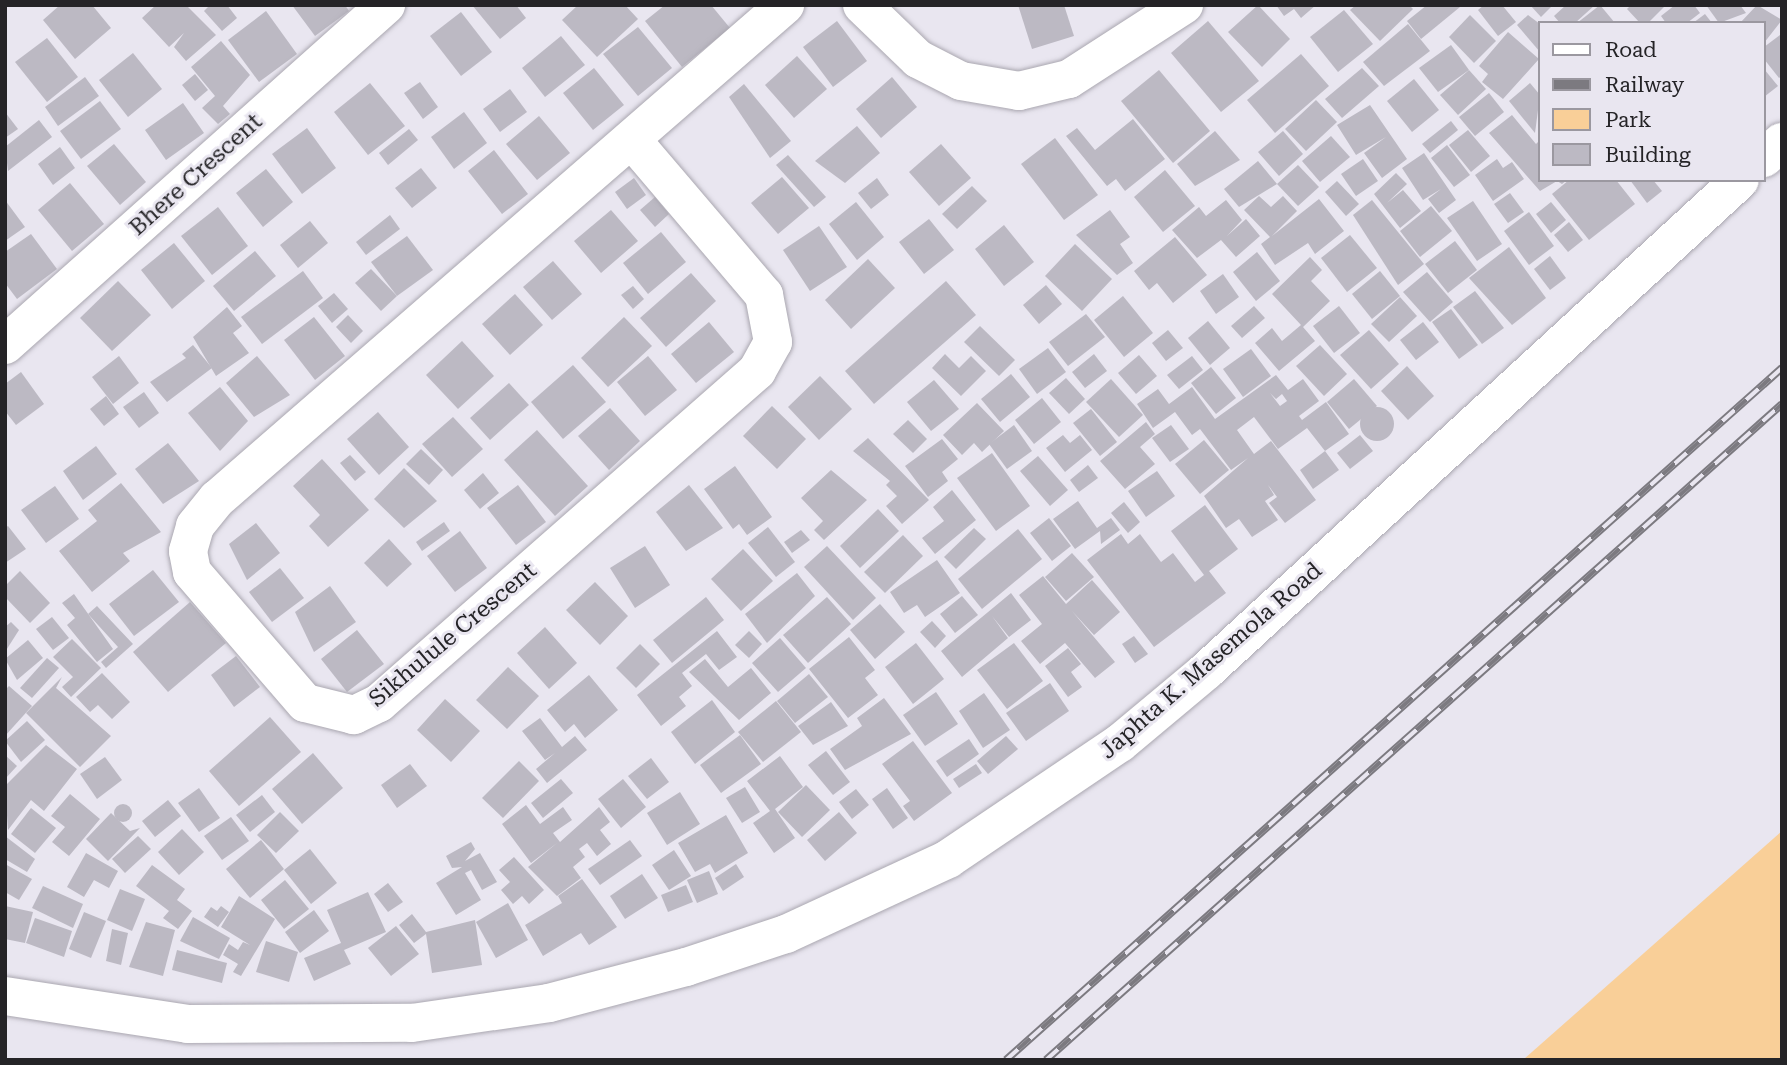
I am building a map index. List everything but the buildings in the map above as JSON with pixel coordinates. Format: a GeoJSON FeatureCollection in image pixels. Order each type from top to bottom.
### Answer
{"type":"FeatureCollection","features":[{"type":"Feature","properties":{"kind":"street","name":"Bhere Crescent"},"geometry":{"type":"LineString","coordinates":[[5,345],[386,5]]}},
{"type":"Feature","properties":{"kind":"street","name":"Sikhulule Crescent"},"geometry":{"type":"LineString","coordinates":[[632,140],[764,295],[773,342],[757,371],[379,702],[354,715],[305,703],[192,572],[188,551],[195,526],[217,499],[785,5]]}},
{"type":"Feature","properties":{"kind":"street"},"geometry":{"type":"LineString","coordinates":[[862,5],[918,60],[961,81],[1019,91],[1069,79],[1184,5]]}},
{"type":"Feature","properties":{"kind":"street"},"geometry":{"type":"LineString","coordinates":[[1766,156],[1782,142]]}},
{"type":"Feature","properties":{"kind":"street","name":"Japhta K. Masemola Road"},"geometry":{"type":"LineString","coordinates":[[5,996],[187,1024],[412,1023],[549,1003],[685,967],[786,934],[948,859],[1065,783],[1206,671],[1738,182]]}},
{"type":"Feature","properties":{"kind":"green space"},"geometry":{"type":"Polygon","coordinates":[[[1782,831],[1782,1060],[1523,1060],[1782,831]]]}},
{"type":"Feature","properties":{"kind":"railway"},"geometry":{"type":"LineString","coordinates":[[1006,1060],[1782,368]]}},
{"type":"Feature","properties":{"kind":"railway"},"geometry":{"type":"LineString","coordinates":[[1046,1060],[1782,404]]}}]}
